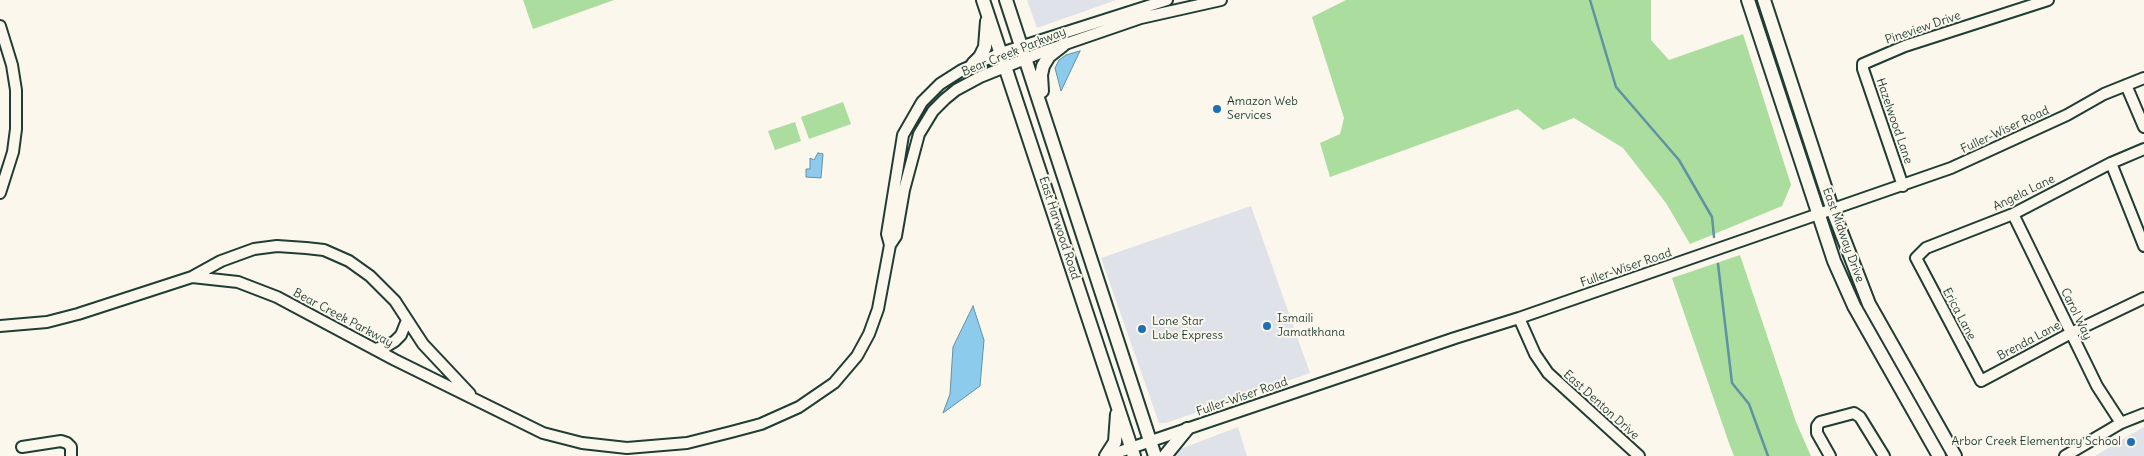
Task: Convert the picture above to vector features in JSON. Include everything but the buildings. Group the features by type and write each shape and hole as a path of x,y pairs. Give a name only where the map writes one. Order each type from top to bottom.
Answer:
{"main road":[{"name":"East Harwood Road","path":"1006,0 1155,456"},
{"name":"East Midway Drive","path":"1748,0 1834,261 1854,306 1939,456"},
{"name":"East Midway Drive","path":"1764,0 1833,211 1869,304 1955,456"},
{"name":"East Harwood Road","path":"985,5 1133,452"},
{"path":"973,64 980,57 985,47 985,5"},
{"path":"1049,128 1041,75 1049,56 1063,45"},
{"path":"1088,318 1107,313"},
{"path":"1106,456 1115,442 1117,434 1117,404"},
{"path":"1165,456 1187,429"}],"street":[{"name":"Bear Creek Parkway","path":"192,277 238,282 277,297 374,349 543,433 582,443 627,448 687,443 761,424 799,407 834,383 857,356 869,334 878,309 890,245 896,236 916,142 928,118 956,90 1003,60 1166,0"},
{"name":"Bear Creek Parkway","path":"1024,52 1063,45 1141,18 1172,5 1221,0"},
{"name":"Pineview Drive","path":"1863,64 1906,46 2048,0"},
{"path":"0,26 12,65 16,110 13,152 0,193"},
{"name":"Bear Creek Parkway","path":"890,245 887,234 903,135 912,116 930,93 950,76 973,64 1003,60"},
{"name":"Hazelwood Lane","path":"1863,64 1863,69 1903,186"},
{"name":"Fuller-Wiser Road","path":"1106,456 1133,452 1150,441 1519,318 1903,186 1951,168 2126,86 2143,82"},
{"path":"2126,86 2144,127"},
{"name":"Angela Lane","path":"1916,258 1926,248 2013,214 2111,163 2144,149"},
{"path":"2111,163 2144,246"},
{"name":"Carol Way","path":"2013,214 2097,386 2121,423"},
{"name":"Bear Creek Parkway","path":"0,326 63,319 192,277 221,261 254,249 278,246 324,250 349,261 370,276 395,301 423,344 476,400"},
{"name":"Erica Lane","path":"1916,258 1981,381"},
{"name":"Brenda Lane","path":"1981,381 2071,333 2144,298"},
{"name":"East Denton Drive","path":"1519,318 1535,354 1548,373 1639,456"},
{"path":"374,349 387,346 395,341 401,335 407,320"},
{"path":"1830,456 1817,433 1816,426 1820,422 1854,413 1860,417 1884,456"},
{"path":"2065,456 2121,423 2144,414"},
{"path":"22,447 61,441 71,447 71,456"}],"shaded area":[{"path":"1027,0 1116,0 1037,28"},
{"path":"1251,206 1310,373 1166,423 1159,423 1101,258"},
{"path":"1238,427 1247,456 1173,456 1175,451"},
{"name":"Arbor Creek Elementary School","path":"2144,427 2144,456 2095,456 2142,428"}],"green space":[{"path":"523,0 614,0 533,29"},
{"path":"1346,0 1651,0 1651,40 1669,60 1743,34 1791,185 1782,206 1690,244 1666,203 1623,148 1574,118 1543,130 1518,109 1330,177 1320,143 1340,134 1344,118 1312,17"},
{"path":"843,102 851,124 809,139 801,117"},
{"path":"795,122 801,141 775,150 768,131"},
{"path":"1740,255 1796,422 1811,456 1734,456 1730,446 1672,278"}],"water":[{"path":"1080,51 1061,91 1055,68 1059,60 1066,55"},
{"path":"818,153 823,154 821,178 806,177 806,169 810,169 810,158 814,160"},
{"path":"973,306 984,340 980,386 943,413 950,394 953,347"}],"waterway":[{"path":"1590,0 1616,87 1679,160 1712,217 1714,237"},
{"path":"1718,264 1732,383 1749,404 1768,456"}],"place":[{"name":"Amazon Web Services","path":"1217,109"},
{"name":"Ismaili Jamatkhana","path":"1267,326"},
{"name":"Lone Star Lube Express","path":"1142,329"},
{"name":"Arbor Creek Elementary School","path":"2131,442"}]}
